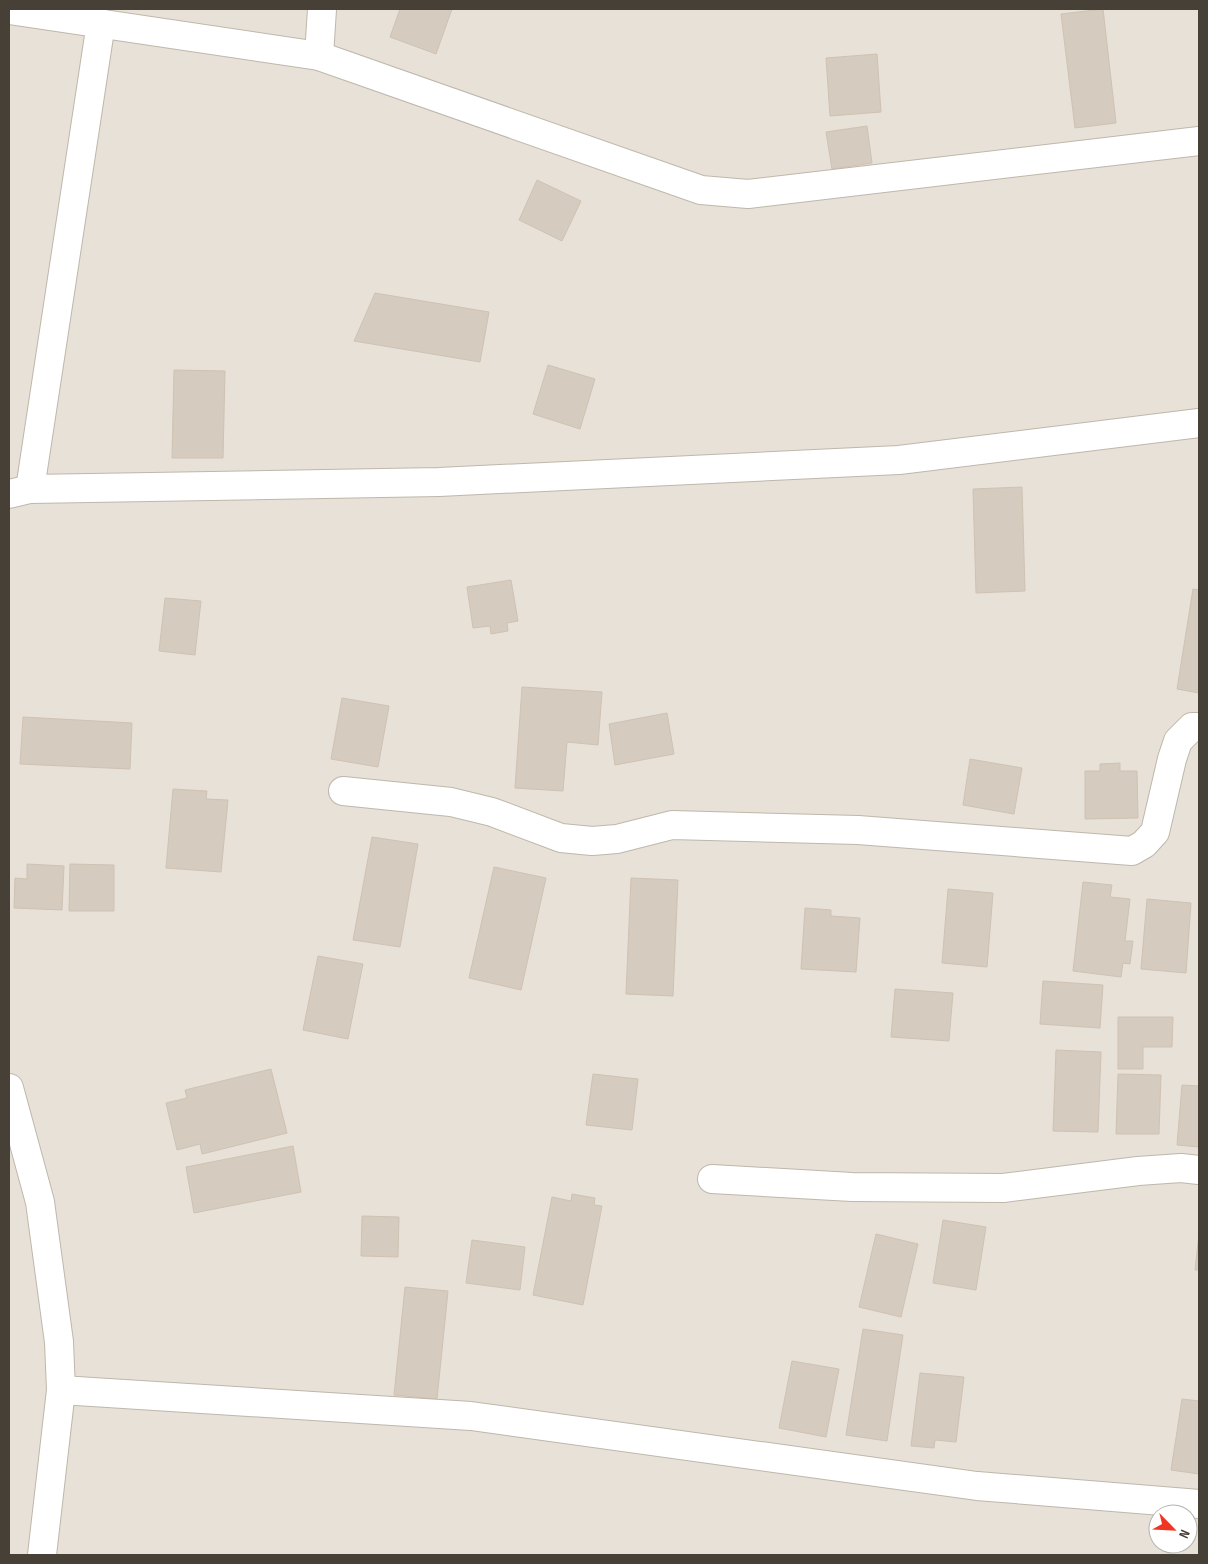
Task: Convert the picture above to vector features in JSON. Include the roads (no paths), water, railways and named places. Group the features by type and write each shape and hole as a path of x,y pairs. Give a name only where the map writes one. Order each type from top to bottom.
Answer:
{"street":[{"path":"319,56 322,9"},
{"path":"9,10 101,22 319,56 700,190 748,194 1199,141"},
{"path":"101,22 20,492 439,482 899,460 1199,423"},
{"path":"343,791 451,802 492,812 561,838 592,841 617,839 672,825 858,830 1132,851 1144,844 1155,832 1178,741 1192,727 1199,727"},
{"path":"9,1088 13,1118 40,1202 59,1342 61,1390 42,1555"},
{"path":"712,1179 852,1187 1003,1188 1138,1171 1181,1168 1199,1170"},
{"path":"61,1390 471,1416 977,1486 1199,1504"}]}
